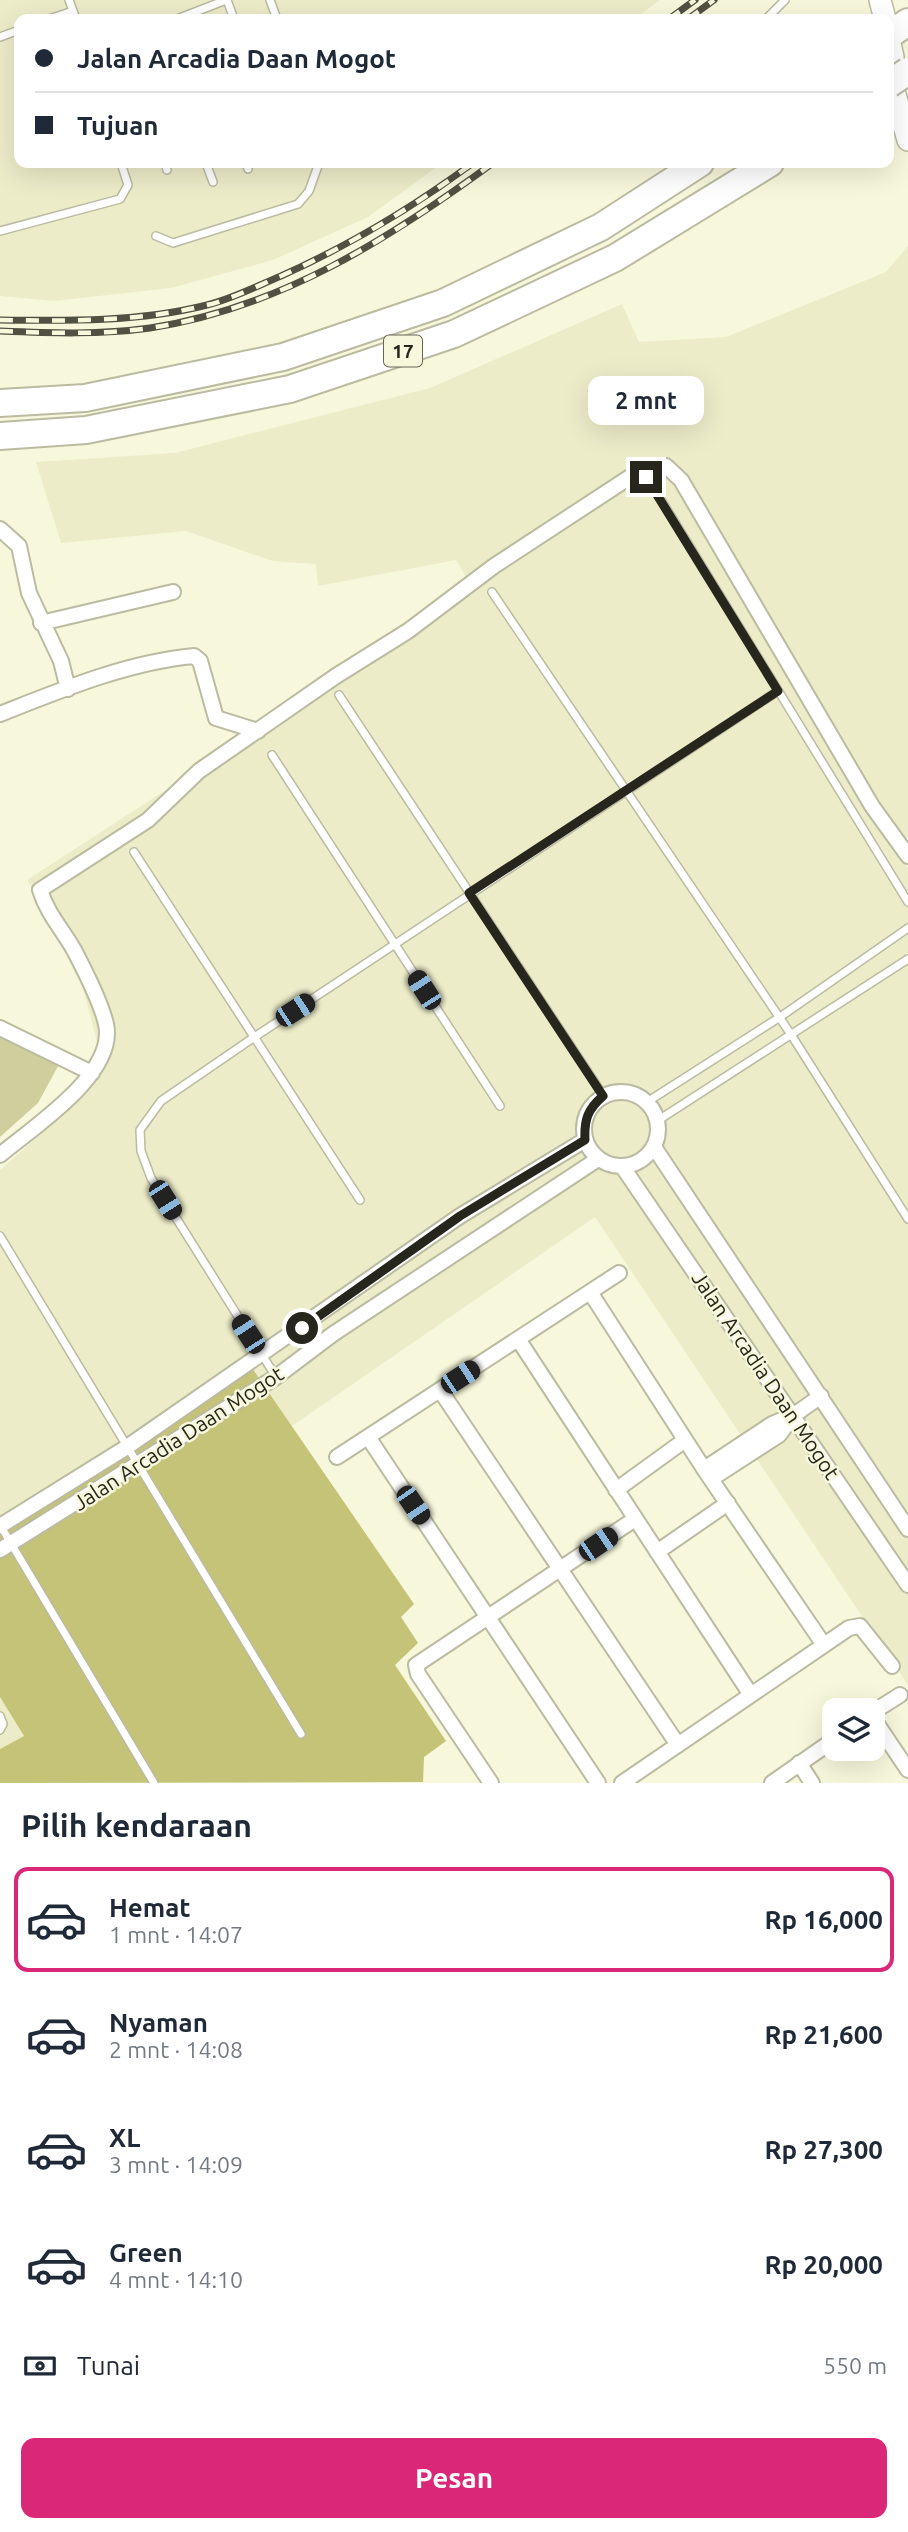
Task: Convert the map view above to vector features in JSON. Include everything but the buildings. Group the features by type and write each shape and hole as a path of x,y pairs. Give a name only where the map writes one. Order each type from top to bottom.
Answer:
{"highway":[{"path":"897,66 908,22"},
{"name":"17","path":"0,403 85,398 283,357 443,303 601,227 692,168"},
{"name":"17","path":"0,436 86,430 290,389 454,334 615,258 762,168"}],"main road":[{"path":"897,66 908,140"}],"street":[{"path":"0,1155 75,1092 92,1073 103,1054 106,1025 74,951 45,907 40,890 148,820 199,771 639,471 666,466 681,480 872,807 908,856"},
{"path":"0,529 19,546 29,593 61,661 68,689"},
{"path":"41,623 173,592"},
{"path":"0,715 68,689 171,658 194,656 200,661 216,718 258,731"},
{"path":"0,1028 92,1073"},
{"path":"618,1091 634,1094 647,1102 657,1121 658,1135 654,1147 645,1157 622,1166 598,1158 585,1140 584,1122 590,1107 603,1096 618,1091"},
{"name":"Jalan Arcadia Daan Mogot","path":"0,1526 127,1447 262,1356 460,1216 585,1140"},
{"name":"Jalan Arcadia Daan Mogot","path":"654,1147 908,1530"},
{"name":"Jalan Arcadia Daan Mogot","path":"5,1547 275,1377 333,1334 598,1158"},
{"name":"Jalan Arcadia Daan Mogot","path":"622,1166 908,1585"},
{"path":"337,1457 619,1273"},
{"path":"590,1292 685,1440 824,1645"},
{"path":"518,1339 751,1695"},
{"path":"440,1390 678,1745"},
{"path":"708,1474 821,1396"},
{"path":"368,1437 598,1783"},
{"path":"616,1490 685,1440"},
{"path":"657,1552 728,1503"},
{"path":"491,1783 418,1674 416,1665 419,1660 635,1519"},
{"path":"622,1783 849,1628 860,1626 892,1666"},
{"path":"885,1704 900,1695"},
{"path":"885,1736 908,1770"},
{"path":"772,1783 822,1748"},
{"path":"799,1763 812,1783"}],"lane":[{"path":"69,0 74,14"},
{"path":"198,14 226,0"},
{"path":"771,14 785,0"},
{"path":"64,14 73,11"},
{"path":"0,231 120,199 128,185 123,168"},
{"path":"208,168 213,182"},
{"path":"156,236 173,243 298,204 309,191 317,168"},
{"path":"646,477 908,902"},
{"path":"492,593 542,662 625,790 780,1017 908,1219"},
{"path":"275,1377 151,1178 141,1151 140,1130 162,1101 256,1036 778,691"},
{"path":"340,695 603,1096"},
{"path":"272,755 500,1107"},
{"path":"134,852 256,1036 360,1200"},
{"path":"647,1102 780,1017 908,928"},
{"path":"657,1121 908,959"},
{"path":"0,1236 301,1734"},
{"path":"0,1526 5,1547 154,1783"},
{"path":"0,1716 3,1724 0,1730"}],"shaded area":[{"path":"0,0 660,0 641,14 14,14 14,168 435,168 368,217 273,260 171,288 54,301 0,296"},
{"path":"908,246 908,838 890,844 908,868 908,1685 595,1217 292,1426 245,1359 134,1435 0,1518 0,1170 69,1109 100,1053 75,958 27,880 300,703 470,584 456,560 318,586 316,564 273,561 186,531 61,543 36,462 175,453 430,388 622,304 639,342 726,337 886,272"},
{"path":"0,1023 63,1057 38,1103 0,1137"},
{"path":"245,1358 414,1604 401,1617 418,1643 395,1665 446,1741 424,1757 423,1782 0,1783 0,1749 24,1736 0,1697 0,1518 134,1435"},
{"path":"0,1697 24,1736 0,1749"}],"railway":[{"path":"676,14 695,0"},
{"path":"695,14 714,0"},
{"path":"0,320 78,320 156,315 226,299 307,264 356,238 404,210 466,168"},
{"path":"0,331 75,333 150,328 198,318 244,304 331,267 414,218 486,168"}],"route":[{"path":"302,1328 460,1216 585,1140 584,1122 590,1107 603,1096 469,893 778,691 646,477"}]}
